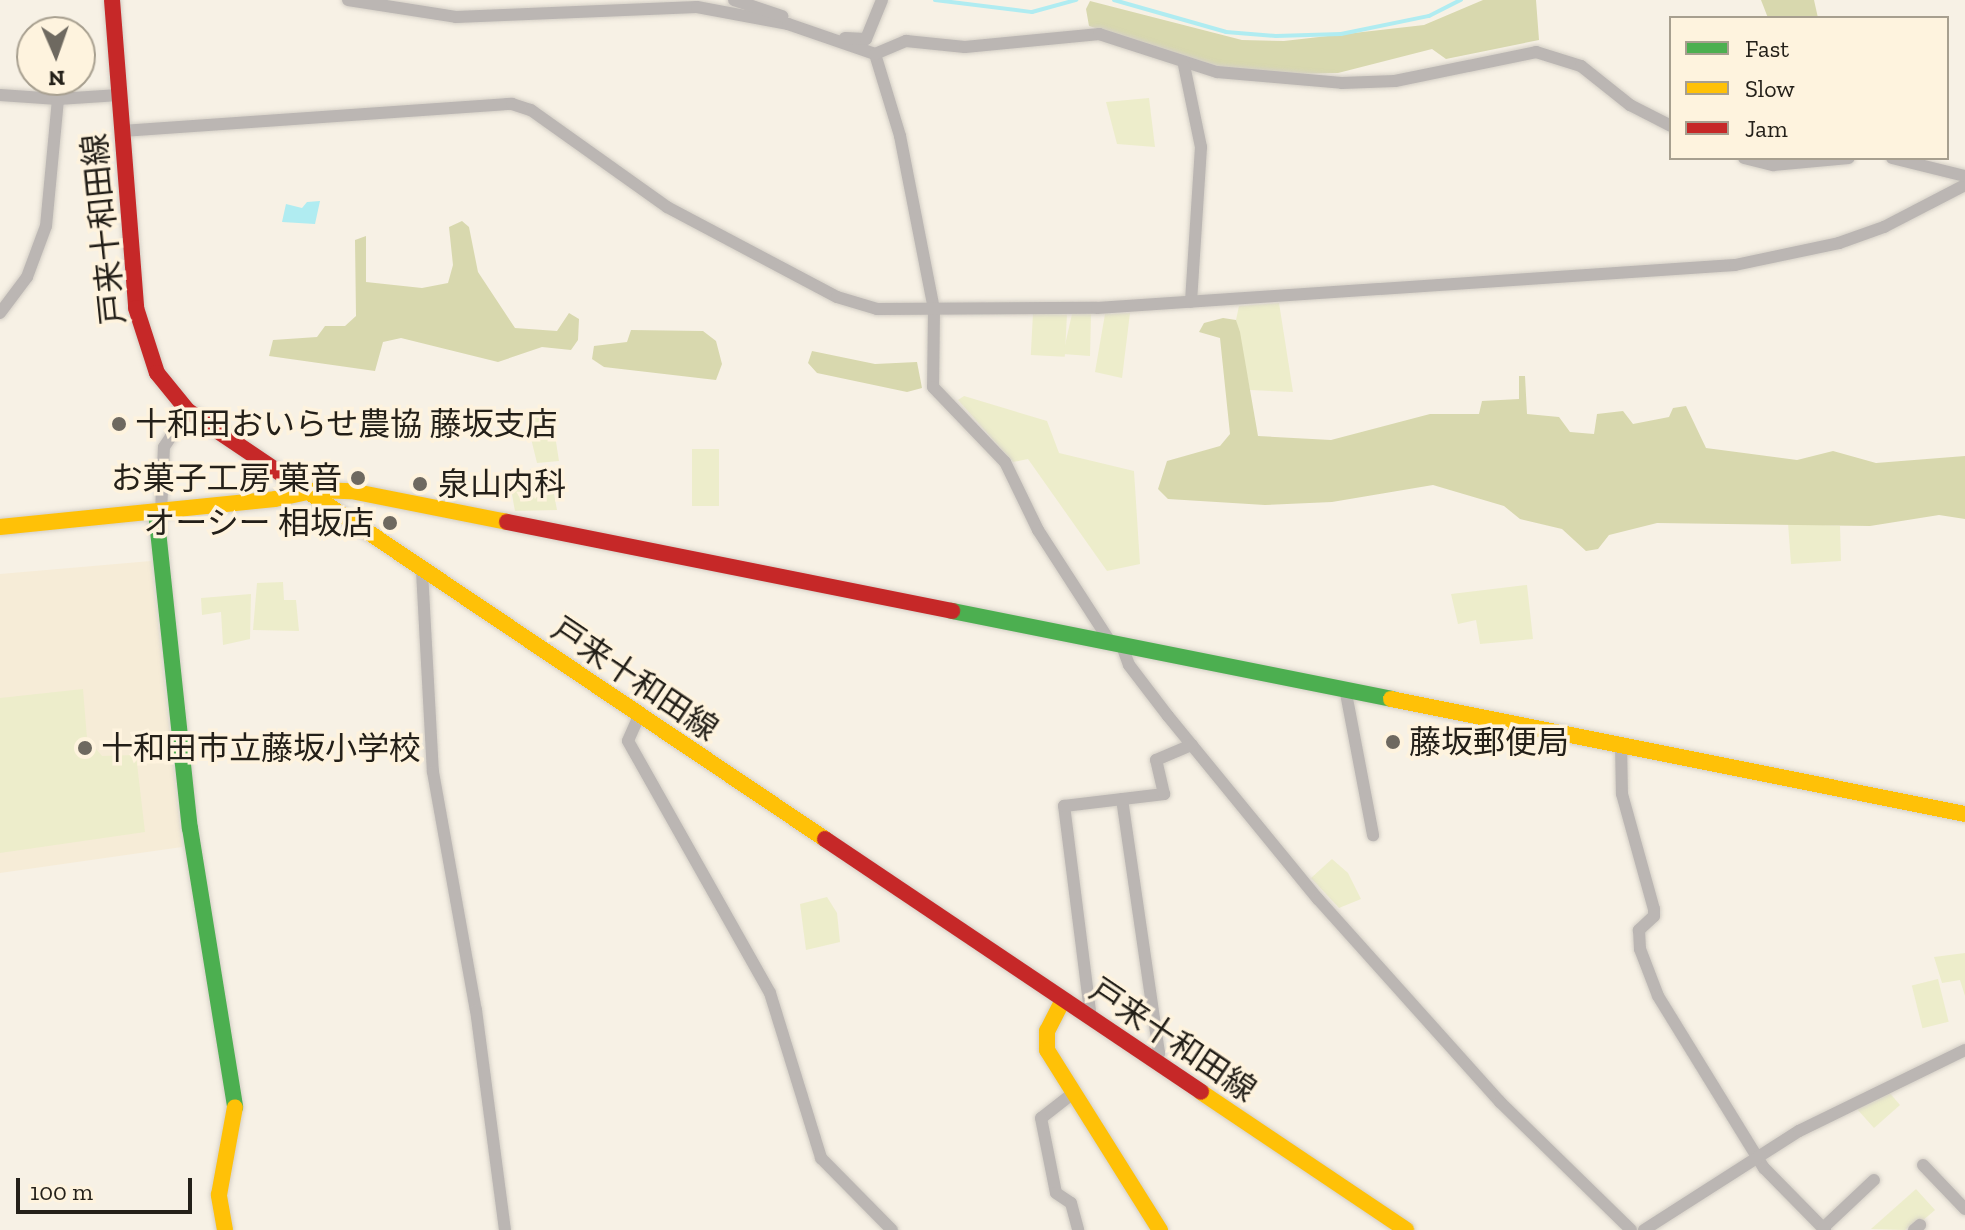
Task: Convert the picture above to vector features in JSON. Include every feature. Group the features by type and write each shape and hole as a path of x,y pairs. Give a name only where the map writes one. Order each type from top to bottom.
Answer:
{"street":[{"name":"戸来十和田線","path":"112,0 142,333 157,373 188,411 1406,1230"},
{"path":"348,0 456,17 697,7 794,26 875,54 906,41 965,47 1099,34 1184,65 1255,79 1375,83 1536,52 1581,66 1630,105 1669,125"},
{"path":"734,0 778,15 794,26"},
{"path":"830,38 866,39 882,0"},
{"path":"875,54 900,136 934,310 933,387 1005,462 1038,530 1129,665 1300,878 1500,1102 1631,1230"},
{"path":"1184,65 1201,147 1191,302"},
{"path":"0,95 58,99 119,95"},
{"path":"0,313 27,277 46,226 58,99"},
{"path":"122,131 512,104 531,110 667,207 837,297 877,309 1191,302 1770,260 1884,227 1965,185"},
{"path":"1752,160 1773,165 1827,160"},
{"path":"1900,160 1965,176"},
{"path":"188,411 164,447 159,512 190,828 236,1090 234,1128 219,1195 225,1230"},
{"path":"0,527 159,512 303,491 351,491 1965,814"},
{"path":"422,571 433,772 476,1010 505,1230"},
{"path":"1345,688 1373,835"},
{"path":"639,716 628,741 770,993 821,1158 892,1230"},
{"path":"1621,744 1622,794 1654,909 1654,916 1639,930 1640,949 1658,996 1757,1157 1824,1229 1874,1180"},
{"path":"1091,1019 1064,806 1164,794 1156,760 1192,745"},
{"path":"1122,799 1159,1053 1153,1060"},
{"path":"1063,1000 1045,1041 1072,1094 1160,1230"},
{"path":"1644,1230 1757,1157 1965,1050"},
{"path":"1072,1094 1041,1118 1056,1193 1071,1203 1078,1230"},
{"path":"1923,1165 1965,1209"}],"shaded area":[{"name":"十和田市立藤坂小学校","path":"151,561 182,847 0,873 0,574"}],"green space":[{"path":"1483,0 1536,0 1539,40 1446,59 1432,49 1338,73 1246,75 1089,26 1086,9 1090,1 1242,40 1284,41 1424,25"},
{"path":"1761,0 1814,0 1818,16 1767,16"},
{"path":"1149,98 1155,147 1117,144 1106,102"},
{"path":"462,221 469,227 478,272 515,328 557,331 569,313 579,319 578,340 571,350 542,347 498,362 401,338 383,342 375,371 269,356 273,340 317,337 325,326 345,326 356,316 355,240 366,236 366,282 422,288 448,283 453,265 449,227"},
{"path":"1279,303 1293,392 1250,390 1236,320 1239,306"},
{"path":"1033,313 1067,315 1065,357 1031,355"},
{"path":"1130,313 1122,378 1095,372 1105,314"},
{"path":"1072,314 1091,314 1090,356 1063,354"},
{"path":"1223,318 1236,320 1240,332 1258,436 1331,440 1430,414 1479,414 1482,401 1519,399 1519,376 1525,376 1527,414 1559,417 1570,432 1594,434 1597,414 1623,411 1633,424 1669,417 1673,408 1686,406 1706,448 1797,460 1833,451 1876,463 1965,456 1965,519 1939,515 1870,526 1657,523 1609,535 1598,549 1586,551 1562,529 1520,519 1504,506 1433,485 1332,502 1265,505 1168,499 1158,489 1167,461 1220,446 1230,434 1220,338 1199,332 1204,323"},
{"path":"631,330 703,331 716,341 722,364 716,380 604,367 592,359 594,346 627,342"},
{"path":"812,351 875,364 917,362 922,388 907,392 817,373 808,363"},
{"path":"964,396 1047,421 1059,453 1134,471 1140,564 1107,571 1028,459 1013,462 958,400"},
{"path":"534,415 552,416 559,461 537,463 527,422 533,422"},
{"path":"692,449 719,449 719,506 692,506"},
{"path":"549,467 557,510 515,511 508,473"},
{"path":"1788,523 1840,526 1841,561 1791,564"},
{"path":"283,582 284,600 296,600 299,631 253,630 257,583"},
{"path":"1527,585 1533,639 1480,644 1476,620 1458,624 1451,594"},
{"path":"251,594 250,639 223,645 221,612 202,615 201,598"},
{"path":"83,689 87,738 102,756 136,755 145,832 0,853 0,698"},
{"path":"1332,859 1348,873 1361,899 1339,908 1311,878"},
{"path":"827,897 837,913 840,942 806,950 800,904"},
{"path":"1965,953 1965,996 1960,980 1942,983 1934,957"},
{"path":"1938,979 1949,1022 1922,1028 1912,986"},
{"path":"1888,1091 1900,1105 1874,1128 1857,1109"},
{"path":"1916,1189 1935,1210 1905,1230 1871,1229"}],"water":[{"path":"320,201 315,224 282,222 286,204 302,208 307,202"}],"waterway":[{"path":"935,0 1032,12 1076,0"},
{"path":"1114,0 1226,32 1276,36 1341,34 1429,16 1461,0"}],"traffic: fast":[{"path":"156,512 190,828 235,1107"},
{"path":"952,611 1391,699"}],"traffic: slow":[{"path":"289,479 825,839"},
{"path":"0,527 275,499 317,490 351,491 507,522"},
{"path":"1391,699 1965,814"},
{"path":"1063,1000 1047,1031 1047,1050 1160,1230"},
{"path":"1201,1092 1406,1230"},
{"path":"225,1230 219,1195 235,1107"}],"traffic: jam":[{"path":"112,0 136,308 157,373 188,411 289,479"},
{"path":"507,522 952,611"},
{"path":"825,839 1201,1092"}],"place":[{"name":"十和田おいらせ農協 藤坂支店","path":"119,424"},
{"name":"お菓子工房 菓音","path":"358,478"},
{"name":"泉山内科","path":"420,484"},
{"name":"オーシー 相坂店","path":"390,523"},
{"name":"藤坂郵便局","path":"1393,742"},
{"name":"十和田市立藤坂小学校","path":"85,748"}]}
